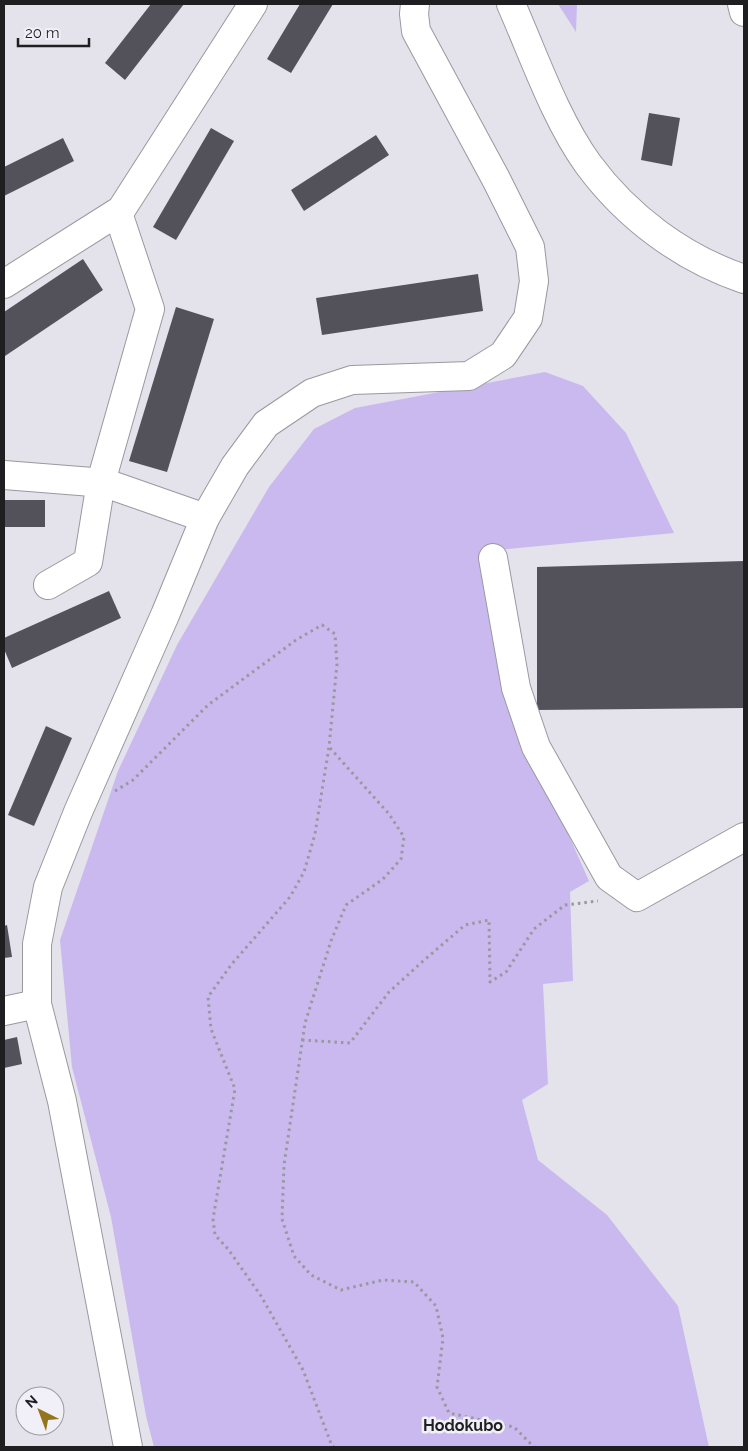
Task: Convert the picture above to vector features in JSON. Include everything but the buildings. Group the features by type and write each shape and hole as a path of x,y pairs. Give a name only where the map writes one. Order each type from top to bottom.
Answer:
{"street":[{"path":"4,284 118,213 253,4"},
{"path":"128,1447 62,1101 37,1004 37,944 48,887 78,812 165,615 205,518 236,466 266,424 312,393 352,380 469,376 503,355 528,318 534,281 530,247 416,30 415,4"},
{"path":"511,4 558,112 588,164 640,220 675,246 718,270 744,279"},
{"path":"742,4 744,12"},
{"path":"48,585 88,562 101,482 150,309 118,213"},
{"path":"4,475 101,482 205,518"},
{"path":"493,558 516,688 536,748 609,877 636,897 744,837"},
{"path":"4,1011 37,1004"}],"path":[{"path":"78,812 133,780 208,705 296,640 322,626 335,634 337,664 329,747 315,834 304,872 290,897 232,965 208,997 211,1029 236,1089 214,1210 215,1235 228,1249 261,1296 298,1362 334,1447"},
{"path":"329,747 389,814 404,838 401,859 384,879 346,905 331,941 304,1022 284,1165 282,1220 294,1256 311,1275 341,1290 383,1280 414,1282 436,1306 443,1338 437,1387 449,1413 514,1427 534,1447"},
{"path":"302,1040 350,1043 389,992 465,925 489,920 490,982 506,972 534,929 565,905 636,897"}],"shaded area":[{"path":"558,4 577,4 576,32"},
{"path":"545,372 583,386 626,433 674,533 498,550 523,732 589,881 570,892 573,981 543,984 548,1084 522,1100 538,1160 607,1215 678,1306 709,1447 154,1447 146,1416 111,1217 72,1067 60,940 118,771 177,645 269,487 314,429 355,408"}],"district":[{"name":"Hodokubo","path":"463,1425"}]}
